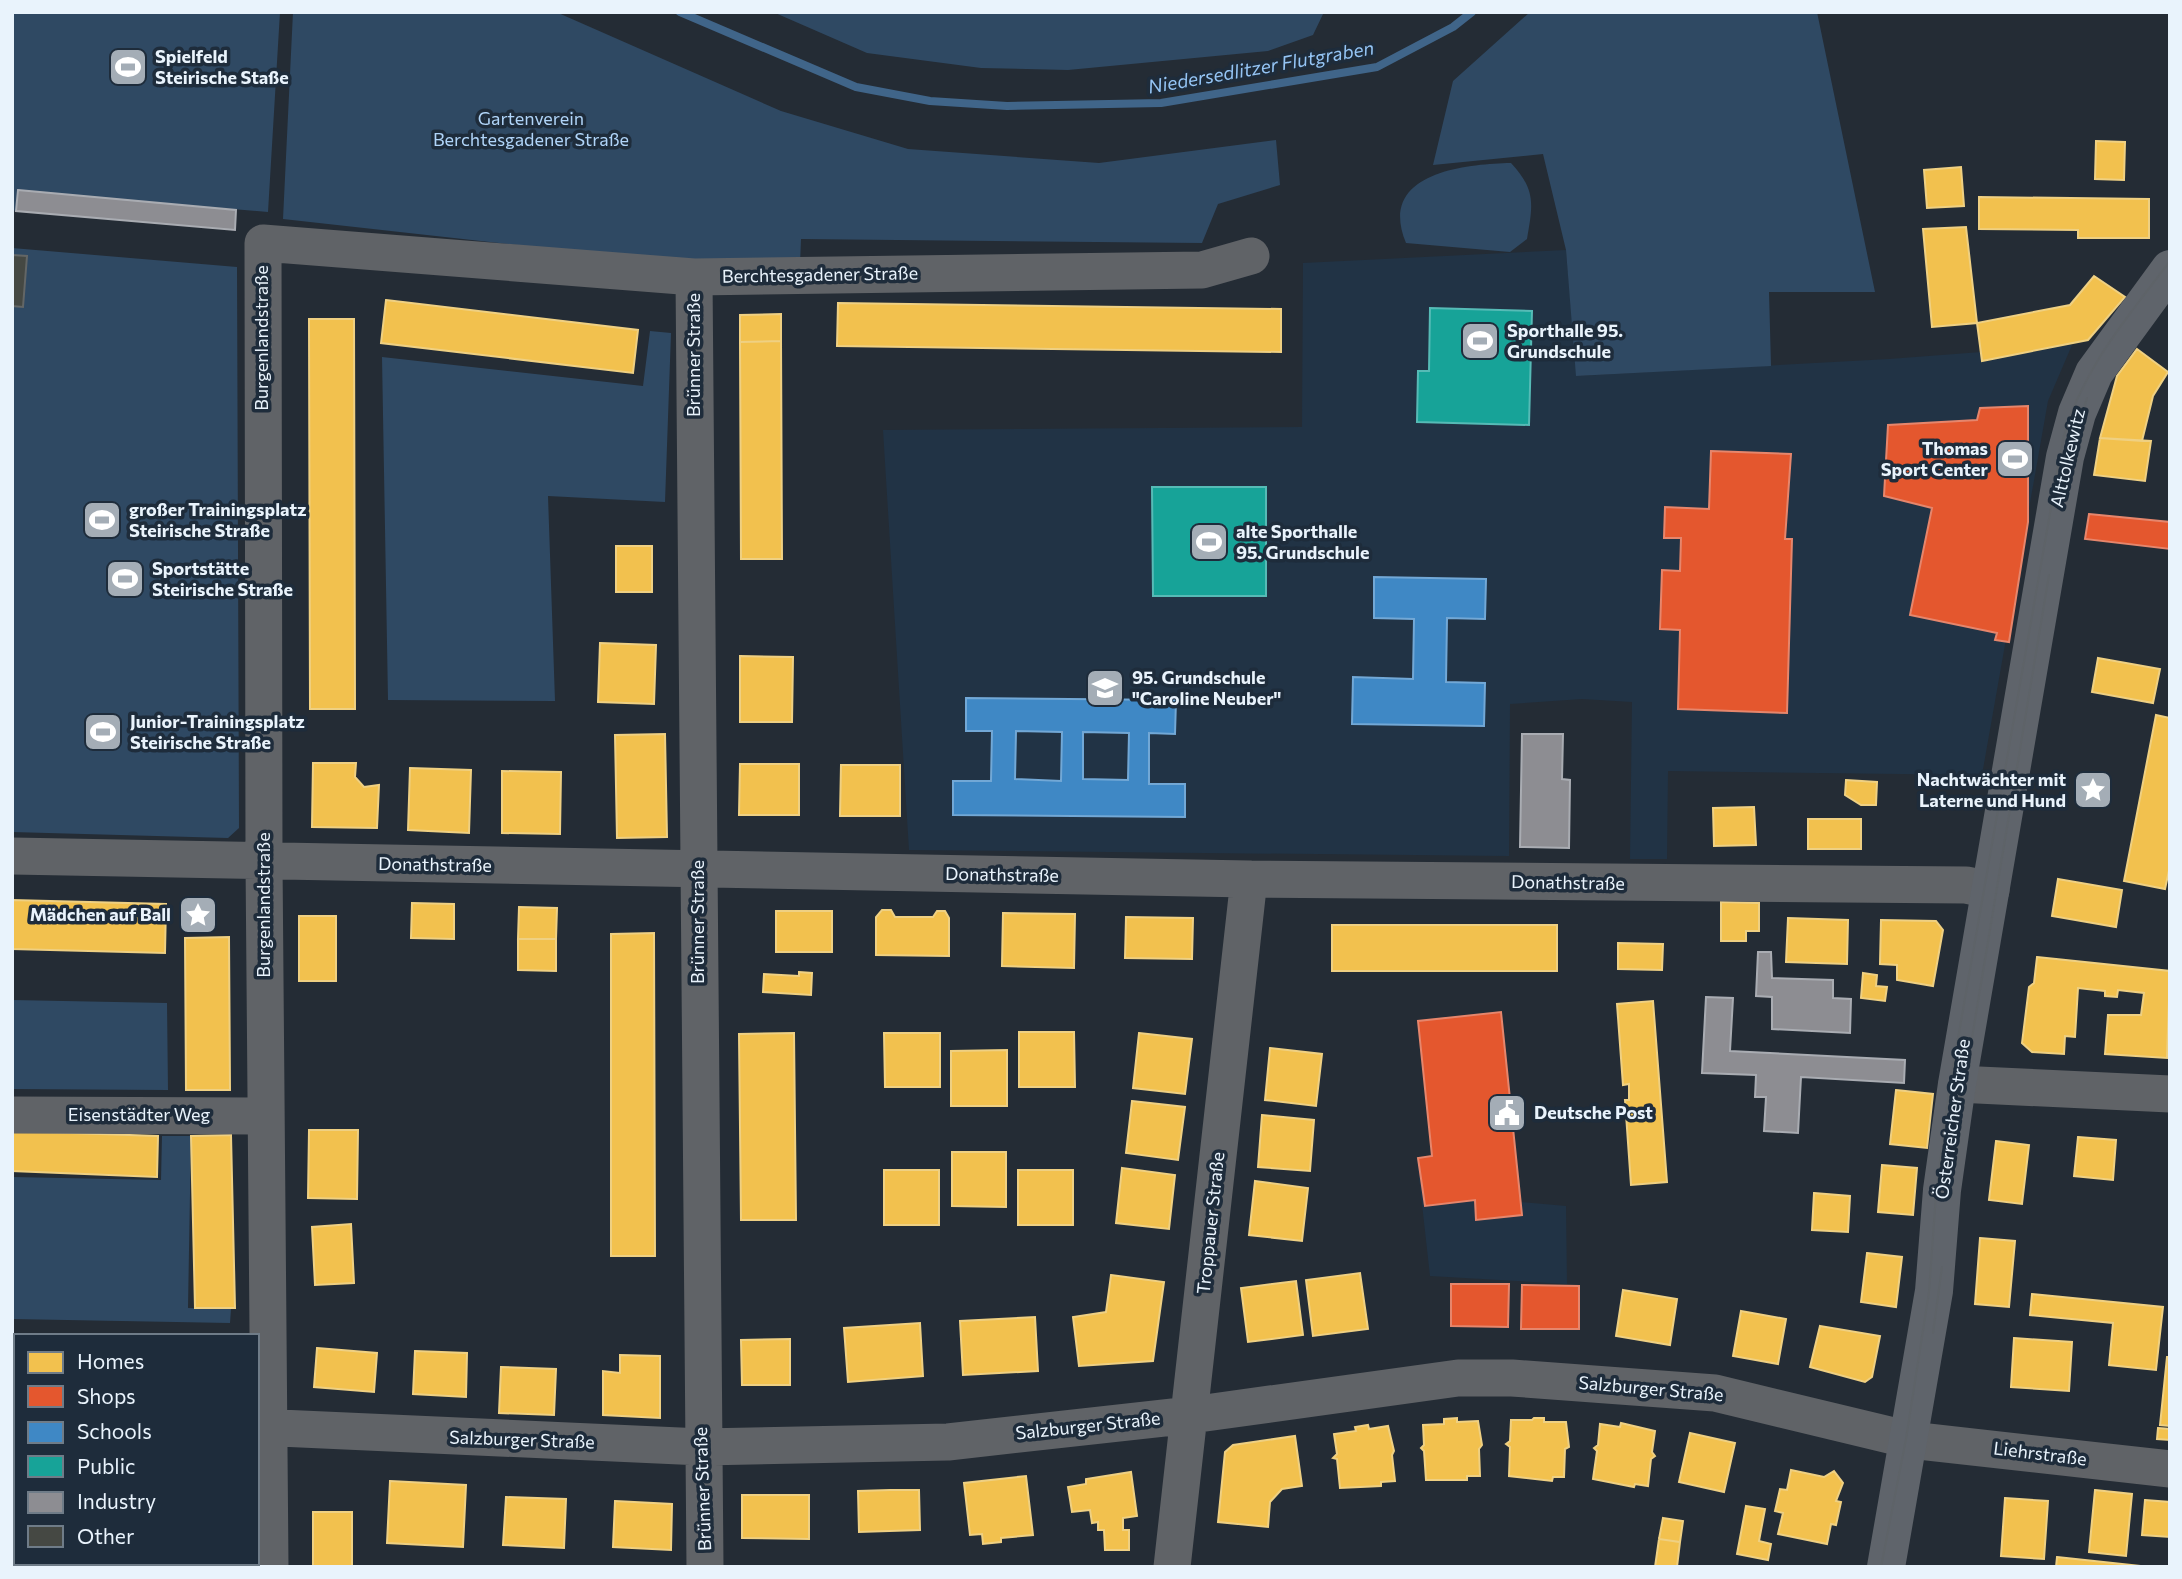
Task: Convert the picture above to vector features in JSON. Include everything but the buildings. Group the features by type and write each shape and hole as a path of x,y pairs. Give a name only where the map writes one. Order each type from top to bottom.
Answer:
{"main road":[{"name":"Alttolkewitz","path":"2028,673 2065,457 2077,413 2094,373 2170,269"},
{"name":"Österreicher Straße","path":"1886,1567 1934,1291 1942,1190 1957,1084 2028,673"}],"street":[{"name":"Berchtesgadener Straße","path":"263,243 694,277 1202,270 1251,256"},
{"name":"Burgenlandstraße","path":"263,243 263,1428 270,1567"},
{"name":"Brünner Straße","path":"694,277 705,1567"},
{"name":"Donathstraße","path":"12,856 1249,879 1966,885 1990,890"},
{"name":"Troppauer Straße","path":"1172,1567 1249,879"},
{"path":"1957,1084 2170,1094"},
{"name":"Eisenstädter Weg","path":"12,1115 265,1116"},
{"name":"Salzburger Straße","path":"263,1428 702,1447 948,1442 1191,1415 1458,1378 1512,1378 1715,1392 1910,1440"},
{"name":"Liehrstraße","path":"1910,1440 2170,1469"}],"shaded area":[{"path":"1566,250 1577,376 1889,359 2072,345 2048,401 1982,775 1668,771 1667,859 1630,859 1632,702 1582,699 1510,704 1509,856 909,850 883,430 1302,427 1303,263"},
{"path":"1501,1012 1520,1202 1566,1206 1567,1284 1430,1276 1417,1159 1432,1156 1418,1021"}],"green space":[{"path":"12,12 280,12 268,212 18,191 16,211 12,210"},
{"name":"Gartenverein Berchtesgadener Straße","path":"293,12 556,12 781,111 908,149 1099,163 1276,140 1280,185 1218,204 1202,243 801,239 800,265 706,266 283,219"},
{"path":"773,12 1324,12 1313,35 1268,51 1068,70 981,68 867,53"},
{"path":"1530,12 1817,12 1875,292 1769,292 1771,366 1576,376 1566,250 1543,154 1433,165 1453,81"},
{"path":"1511,163 1529,190 1531,216 1527,239 1510,252 1406,243 1400,220 1403,202 1414,188 1429,177 1449,171 1470,166"},
{"name":"Sportstätte Steirische Straße","path":"12,248 237,267 239,828 228,838 12,832"},
{"path":"650,331 671,333 665,502 548,496 555,701 388,700 382,357 643,386"},
{"path":"12,1000 167,1003 168,1090 12,1089"},
{"path":"162,1136 191,1136 188,1308 231,1309 230,1323 12,1319 12,1177 161,1180"},
{"path":"12,1540 14,1565 179,1565 179,1567 12,1567"}],"waterway":[{"name":"Niedersedlitzer Flutgraben","path":"680,12 856,87 930,101 1007,106 1161,103 1377,67 1453,27 1472,12"}],"tram line":[{"path":"1881,1567 1906,1439 1929,1292 1936,1194 1950,1084 2063,439 2071,414 2094,367 2122,324 2170,261"},
{"path":"2069,462 2087,398"},
{"path":"1949,1176 2049,575"},
{"path":"1933,1333 1942,1267"}],"place":[{"name":"Spielfeld Steirische Staße","path":"128,67"},
{"name":"Sporthalle 95. Grundschule","path":"1480,341"},
{"name":"Thomas Sport Center","path":"2015,459"},
{"name":"großer Trainingsplatz Steirische Straße","path":"102,520"},
{"name":"alte Sporthalle 95. Grundschule","path":"1209,542"},
{"name":"Sportstätte Steirische Straße","path":"125,579"},
{"name":"95. Grundschule \"Caroline Neuber\"","path":"1105,688"},
{"name":"Junior-Trainingsplatz Steirische Straße","path":"103,732"},
{"name":"Nachtwächter mit Laterne und Hund","path":"2093,790"},
{"name":"Mädchen auf Ball","path":"198,915"},
{"name":"Deutsche Post","path":"1507,1113"}]}
